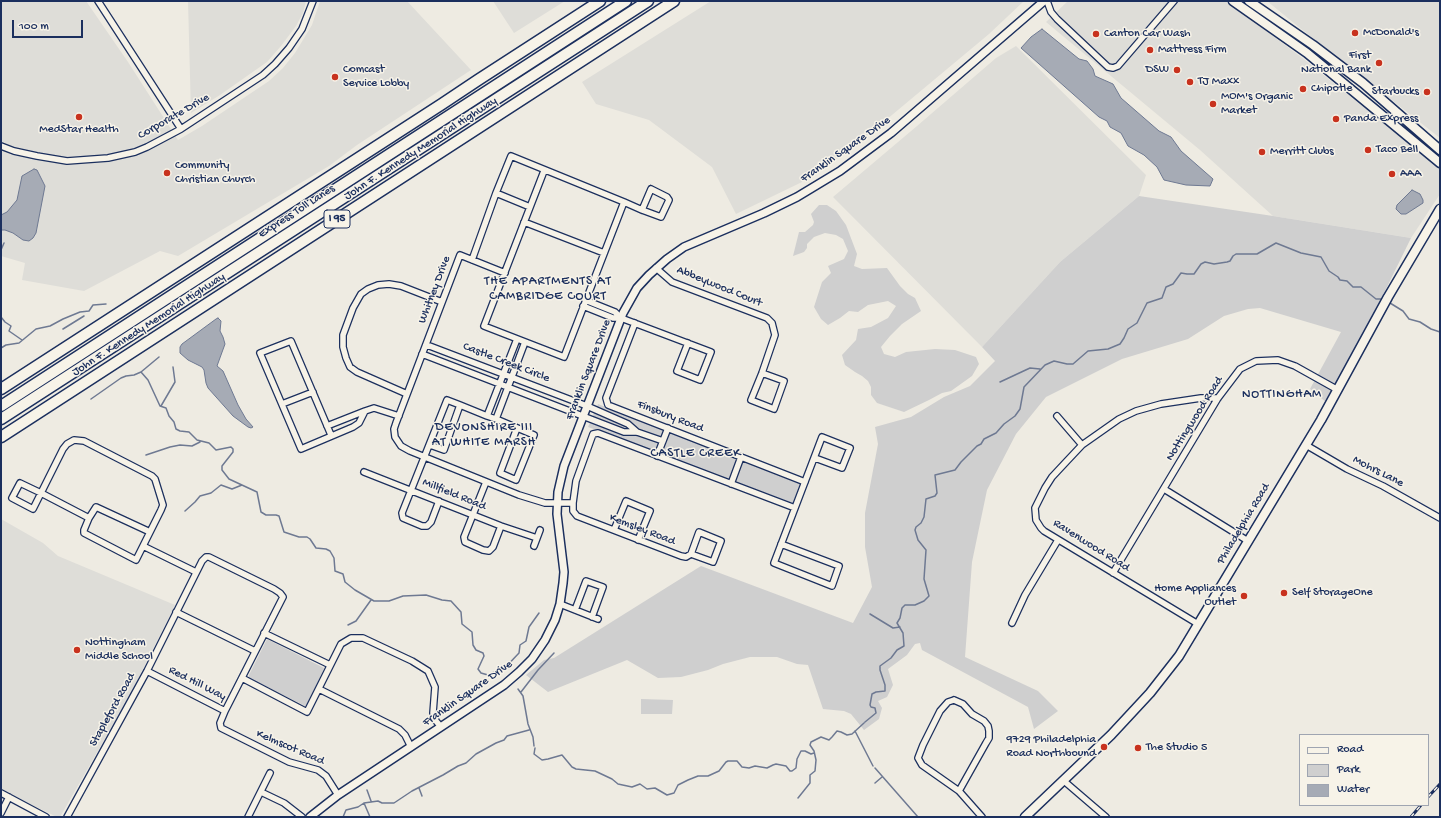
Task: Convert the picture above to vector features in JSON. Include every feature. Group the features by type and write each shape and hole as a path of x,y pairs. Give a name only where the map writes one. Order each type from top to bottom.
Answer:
{"highway":[{"path":"1,389 600,1"},
{"name":"Express Toll Lanes","path":"1,406 626,1"},
{"name":"Express Toll Lanes","path":"1,419 648,1"},
{"name":"John F. Kennedy Memorial Highway","path":"1,438 674,1"}],"main road":[{"path":"1232,1 1307,53 1440,163"},
{"path":"1249,1 1313,45 1363,83 1432,143 1440,148"},
{"name":"Philadelphia Road","path":"1025,817 1093,753 1152,691 1179,656 1306,445 1388,298 1440,209"}],"street":[{"path":"98,1 181,129"},
{"name":"Corporate Drive","path":"1,146 14,151 48,159 67,161 108,158 135,152 181,129 263,74 275,64 289,48 302,29 313,1"},
{"path":"1045,1 1057,19 1108,67 1113,68 1118,66 1174,1"},
{"name":"Franklin Square Drive","path":"310,817 338,795 504,685 525,666 545,640 555,620 562,594 564,572 558,504 562,474 621,318 637,288 656,268 684,247 764,214 797,198 840,171 891,133 1045,1"},
{"name":"Whitney Drive","path":"472,260 511,156 544,171"},
{"path":"624,202 564,357 484,326 544,171 624,202 642,210 661,218 668,200 667,197 651,189 642,210"},
{"path":"496,193 530,207"},
{"path":"524,222 604,254"},
{"name":"Whitney Drive","path":"427,345 460,255 505,273"},
{"name":"Abbeywood Court","path":"656,268 672,282 767,318 772,323 775,334 751,400 774,409 784,381 762,373"},
{"path":"407,394 357,372 350,367 343,347 343,335 352,308 361,294 368,289 378,285 389,284 401,286 442,302"},
{"path":"584,303 613,318 621,318 688,343 710,352 700,380 677,371 688,343"},
{"name":"Finsbury Road","path":"635,323 606,398 608,405 805,482"},
{"path":"488,416 517,338"},
{"path":"331,435 290,341 260,353 301,448 359,423 365,411"},
{"path":"496,419 525,342"},
{"path":"427,345 422,354 394,429 397,440 401,446 410,451 532,500 558,504 573,503 576,481 593,434 598,433 795,508"},
{"name":"Castle Creek Circle","path":"427,345 587,406 628,424 637,432"},
{"name":"Castle Creek Circle","path":"422,354 624,432 637,432"},
{"name":"Nottingwood Road","path":"1113,573 1218,398 1240,369 1250,363 1262,360 1278,360 1304,370 1338,390"},
{"path":"282,404 312,392"},
{"name":"Ravenwood Road","path":"1198,624 1058,540 1041,528 1036,520 1035,508 1052,477 1082,445 1110,424 1136,411 1161,404 1201,398 1218,398"},
{"path":"439,501 428,526 422,526 404,520 402,514 447,400 534,434 516,480 500,473 518,428"},
{"path":"430,445 444,450 460,405"},
{"path":"327,426 374,408 399,416"},
{"path":"1057,416 1082,445"},
{"path":"657,456 668,428"},
{"path":"637,432 663,441"},
{"path":"781,544 839,566 832,586 774,563 781,544 805,482 815,458 822,437 850,448 842,468 815,458"},
{"path":"89,518 41,493 20,483 12,498 33,509 41,493 66,444 74,440 84,441 152,476 155,480 163,505 150,532 136,560 84,533 89,518 96,507 99,507 150,532"},
{"name":"Mohrs Lane","path":"1306,445 1347,469 1383,486 1440,518"},
{"path":"731,484 742,457"},
{"name":"Millfield Road","path":"364,472 501,526 537,538"},
{"path":"486,482 464,539 465,542 486,551 491,551 501,526"},
{"path":"1164,489 1248,541"},
{"path":"614,530 626,502 644,508 650,511 638,540"},
{"name":"Kemsley Road","path":"573,503 573,511 577,516 681,556 686,557 690,554 699,532 721,541 712,562 690,554"},
{"path":"534,546 540,530"},
{"path":"1012,623 1031,584 1058,540"},
{"path":"143,546 196,572"},
{"name":"Stapleford Road","path":"67,817 147,671 196,572 204,559 209,557 280,593 283,597 264,633"},
{"path":"575,610 586,581 603,588 592,617"},
{"path":"560,604 598,619"},
{"path":"176,612 255,651"},
{"path":"264,633 330,665"},
{"name":"Red Hill Way","path":"147,671 225,711 264,633"},
{"path":"242,678 307,712 341,644 351,638 359,638 375,643 424,668 430,673 435,687 433,714 441,727"},
{"path":"319,689 399,729 405,735 411,747"},
{"path":"959,792 986,743 989,731 987,724 984,721 972,714 963,704 954,700 948,702 940,711 922,745 918,758 922,765 959,792 982,817"},
{"name":"Kelmscot Road","path":"225,711 220,723 222,730 289,762 318,770 326,776 338,795"},
{"path":"248,817 270,773"},
{"path":"1064,781 1106,817"},
{"path":"261,792 284,803 302,817"},
{"path":"1,793 46,817"},
{"path":"1,813 9,797"}],"shaded area":[{"path":"1,1 86,1 128,62 178,140 202,126 269,81 283,68 295,53 312,25 320,1 407,1 471,70 357,145 329,166 178,256 160,251 84,291 22,280 25,263 1,256"},
{"path":"188,1 306,1 303,13 296,26 267,62 220,95 191,113"},
{"path":"493,1 565,1 514,33"},
{"path":"711,1 1024,1 989,34 850,150 802,182 736,214 712,167 649,120 596,104 582,82"},
{"path":"1068,1 1226,1 1301,57 1440,168 1440,194 1411,238 1273,216 1200,150 1046,22"},
{"path":"1267,1 1440,1 1440,138 1300,28"},
{"path":"1016,46 1146,175 1139,196 1060,262 982,347 833,197 996,58"},
{"name":"Nottingham Middle School","path":"1,519 43,543 58,556 175,605 130,695 60,817 57,817 1,790"}],"green space":[{"path":"1139,196 1411,238 1385,291 1326,402 1310,389 1341,332 1260,308 1248,309 1224,316 1188,339 1122,359 1046,397 1016,434 987,490 972,562 965,657 1038,691 1058,711 1034,729 1028,707 922,650 920,643 915,644 907,655 888,669 893,685 887,697 878,701 882,708 879,719 864,730 851,714 844,711 823,709 808,665 797,664 777,657 750,657 681,677 658,678 627,660 548,692 526,675 544,660 554,658 701,566 853,623 872,587 865,547 865,513 878,444 875,427 911,417 944,397 970,386 995,361 982,347 1060,262"},
{"path":"819,205 827,205 836,211 846,225 857,254 854,266 862,269 887,268 900,286 908,294 915,298 921,311 902,324 890,336 881,347 884,354 895,357 906,352 935,349 955,350 976,357 979,364 972,376 951,391 942,393 904,412 877,403 871,395 871,387 868,381 845,365 842,355 856,340 858,329 871,327 888,318 896,306 888,301 868,305 858,312 849,311 828,325 821,319 814,307 822,282 831,273 828,266 844,259 848,251 843,239 836,235 825,233 814,237 807,244 807,248 804,252 793,256 799,232 805,232 813,225 814,222 811,214"},
{"path":"598,404 800,484 793,503 588,427"},
{"path":"267,639 324,668 308,704 305,706 249,678 249,675"},
{"path":"641,699 673,700 672,714 641,714"}],"water":[{"path":"1042,29 1079,59 1087,61 1093,69 1095,76 1113,84 1121,98 1159,131 1171,137 1181,151 1213,179 1210,186 1186,185 1164,180 1157,167 1144,155 1128,146 1121,133 1110,127 1107,121 1099,117 1021,48 1031,37"},
{"path":"34,169 37,170 45,186 36,233 29,241 23,240 13,233 1,230 1,215 7,212 17,200 22,176"},
{"path":"1412,190 1420,194 1423,203 1406,214 1401,214 1396,209 1397,205"},
{"path":"218,318 221,321 220,331 225,344 217,366 223,371 238,405 246,419 253,427 251,428 233,416 208,388 202,367 188,360 180,353 180,347 182,344"}],"waterway":[{"path":"1,250 4,243"},
{"path":"865,722 876,713 875,708 871,707 870,705 872,694 885,691 880,666 891,658 897,650 904,646 903,633 897,623 900,618 902,608 905,605 915,605 924,601 929,596 924,579 926,550 918,540 915,530 924,517 926,499 935,496 937,493 935,475 955,470 961,462 981,444 984,439 996,433 1004,424 1015,416 1020,409 1024,387 1045,365 1054,361 1073,364 1088,351 1108,349 1120,344 1128,329 1137,323 1147,303 1162,298 1166,287 1173,284 1181,273 1194,274 1201,264 1205,262 1214,264 1230,261 1236,254 1257,254 1276,243 1301,253 1321,257 1329,271 1340,280 1347,281 1353,287 1361,287 1376,299 1383,299"},
{"path":"1390,303 1403,311 1409,319 1420,322 1431,329 1440,332"},
{"path":"1,348 6,345 19,343 36,329 50,326 80,312 89,311 93,305 106,304"},
{"path":"63,329 84,316"},
{"path":"1,317 11,326 9,331 22,340"},
{"path":"91,399 121,378 141,372 159,357"},
{"path":"161,406 175,382 173,367"},
{"path":"1000,382 1030,368 1040,369"},
{"path":"141,372 148,380 160,406 166,408 169,416 174,422 176,429 189,432 197,440 209,443 216,450 231,447 233,452 222,466 222,470 229,479 257,492 261,512 266,515 279,516 284,532 299,537 307,537 316,548 330,551 334,558 335,571 343,574 345,582 355,590 374,601 389,601 403,596 426,595 451,601 461,612 462,624 472,632 473,645 476,650 483,653 484,656 478,669 481,673 488,675 494,672 501,672 519,653 520,645 526,641 529,627 539,613"},
{"path":"146,455 170,447 180,445 192,446 200,442"},
{"path":"185,511 200,496 211,493 221,485 232,489 242,485"},
{"path":"348,625 356,621 371,600"},
{"path":"870,614 893,628 900,627"},
{"path":"521,692 538,670 554,653"},
{"path":"518,689 523,696 534,746"},
{"path":"798,798 810,783 810,775 815,771 816,760 814,751 810,745 811,742 821,737 829,740 837,731 847,735 852,734 864,723"},
{"path":"343,817 346,810 358,807 364,803 378,801 382,803 394,803 412,791 466,763 476,754 504,740 507,736 529,730"},
{"path":"855,731 873,766"},
{"path":"535,748 534,754 542,760 562,755 572,767 576,769 595,771 612,779 618,784 632,787 640,784 647,789 655,788 667,795 674,793 678,785 688,780 698,776 708,776 719,771 728,761 737,761 742,767 749,768 755,766 767,768 776,764 786,766 790,771 792,771 796,768 797,759 801,751 811,754 814,753"},
{"path":"875,768 918,817"},
{"path":"875,783 882,777"},
{"path":"419,788 422,796"},
{"path":"367,790 371,801"},
{"path":"364,803 370,817"}],"railway":[{"path":"1429,796 1440,784"},
{"path":"1411,817 1420,806"}],"place":[{"name":"McDonald's","path":"1355,33"},
{"name":"Canton Car Wash","path":"1096,34"},
{"name":"Mattress Firm","path":"1150,50"},
{"name":"First National Bank","path":"1379,63"},
{"name":"DSW","path":"1177,70"},
{"name":"Comcast Service Lobby","path":"335,77"},
{"name":"TJ Maxx","path":"1190,82"},
{"name":"Chipotle","path":"1303,89"},
{"name":"Starbucks","path":"1427,92"},
{"name":"MOM's Organic Market","path":"1213,104"},
{"name":"MedStar Health","path":"79,117"},
{"name":"Panda Express","path":"1336,119"},
{"name":"Taco Bell","path":"1368,150"},
{"name":"Merritt Clubs","path":"1262,152"},
{"name":"Community Christian Church","path":"167,173"},
{"name":"AAA","path":"1392,174"},
{"name":"Self StorageOne","path":"1284,593"},
{"name":"Home Appliances Outlet","path":"1244,596"},
{"name":"Nottingham Middle School","path":"77,650"},
{"name":"9729 Philadelphia Road Northbound","path":"1104,747"},
{"name":"The Studio 5","path":"1138,748"}],"district":[{"name":"THE APARTMENTS AT CAMBRIDGE COURT","path":"548,290"},
{"name":"NOTTINGHAM","path":"1282,395"},
{"name":"DEVONSHIRE III AT WHITE MARSH","path":"484,436"},
{"name":"CASTLE CREEK","path":"696,454"}]}
